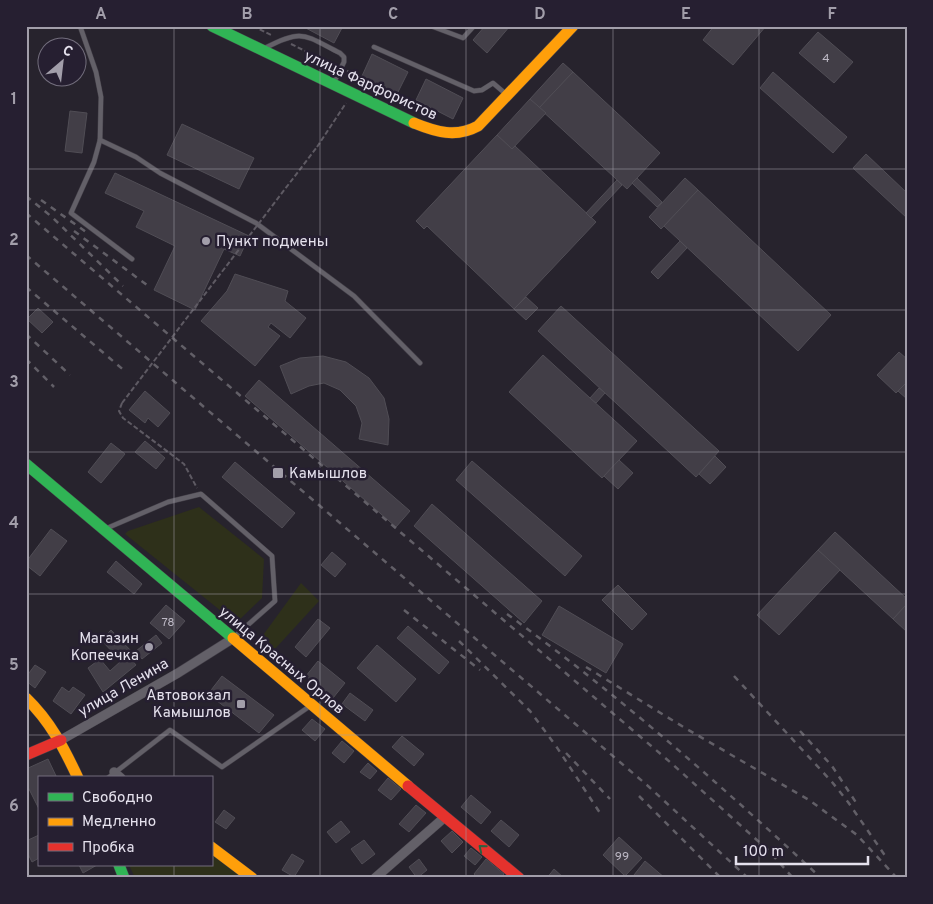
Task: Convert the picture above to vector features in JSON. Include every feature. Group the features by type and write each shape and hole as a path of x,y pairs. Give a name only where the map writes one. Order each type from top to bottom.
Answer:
{"street":[{"name":"улица Фарфористов","path":"212,26 415,124 438,132 454,134 469,131 478,126 572,26"},
{"name":"улица Красных Орлов","path":"26,464 445,818 519,878"},
{"name":"улица Ленина","path":"26,755 61,740 178,673 232,639"},
{"path":"26,698 41,710 61,740 77,776"},
{"path":"375,878 445,818"},
{"path":"212,848 252,878"},
{"path":"119,866 124,878"}],"lane":[{"path":"80,26 96,72 101,97 100,140 94,162 71,213 132,259"},
{"path":"431,26 463,38 474,26"},
{"path":"262,50 281,40 299,35 306,36 340,52 344,57 333,84"},
{"path":"374,47 474,92 482,90 493,83 508,96"},
{"path":"100,140 136,157 160,173 256,223 354,296 420,363"},
{"path":"103,530 168,502 201,494 272,556 275,601 232,639"},
{"path":"114,776 170,730 222,767 311,705"}],"path":[{"path":"201,494 184,464 123,418 120,411 122,403 317,147 345,105 357,76 253,26"}],"green space":[{"path":"199,507 264,559 262,598 236,623 125,534 128,531"},
{"path":"301,583 319,601 274,650 261,638"},
{"path":"212,854 246,878 135,878 129,866 212,866"}],"building":[{"path":"302,26 343,26 334,43"},
{"path":"485,26 510,26 487,53 473,40"},
{"path":"714,26 766,26 733,65 703,40"},
{"path":"818,32 853,62 834,83 799,53"},
{"path":"372,54 408,72 397,94 362,76"},
{"path":"563,63 573,72 539,108 530,99"},
{"path":"573,72 660,153 627,189 539,108"},
{"path":"773,72 847,137 833,153 760,88"},
{"path":"426,79 463,98 453,119 416,100"},
{"path":"530,99 546,113 512,149 497,135"},
{"path":"70,111 87,113 82,153 65,151"},
{"path":"182,124 254,158 239,189 167,155"},
{"path":"497,135 512,149 515,146 596,222 514,309 427,226 424,229 416,221"},
{"path":"866,154 907,193 907,218 853,168"},
{"name":"Пункт подмены","path":"115,173 249,236 240,256 224,249 195,310 154,290 175,246 136,227 144,211 105,193"},
{"path":"637,178 662,202 657,207 632,183"},
{"path":"685,178 698,190 661,229 649,217"},
{"path":"617,180 622,185 591,218 586,213"},
{"path":"698,190 831,315 798,351 664,226"},
{"path":"680,241 687,248 658,279 651,272"},
{"path":"235,274 288,291 285,301 306,318 290,338 271,323 268,327 280,336 255,366 201,321 227,291"},
{"path":"526,297 538,308 526,320 514,309"},
{"path":"561,306 719,451 696,477 538,331"},
{"path":"38,308 53,322 42,333 27,319"},
{"path":"899,352 907,359 907,382 896,393 877,375"},
{"path":"543,355 637,441 602,478 509,392"},
{"path":"323,356 346,362 369,378 384,398 389,419 388,445 359,439 362,423 356,406 340,390 324,383 309,386 291,394 280,366 300,358"},
{"path":"259,380 410,511 396,527 245,396"},
{"path":"907,382 907,399 898,391"},
{"path":"599,388 605,393 596,403 590,398"},
{"path":"145,391 170,413 158,427 148,418 145,423 129,410"},
{"path":"145,441 165,458 156,469 135,452"},
{"path":"111,443 125,454 101,483 88,472"},
{"path":"715,456 726,467 710,484 699,474"},
{"path":"619,460 633,473 618,489 604,476"},
{"path":"472,461 582,556 565,576 456,480"},
{"name":"Камышлов","path":"235,462 295,513 282,528 222,477"},
{"path":"432,504 542,601 524,623 414,526"},
{"path":"51,529 67,541 40,576 26,565 26,562"},
{"path":"835,532 907,599 907,604 893,619 818,550"},
{"path":"818,550 840,570 779,635 757,615"},
{"path":"332,552 346,564 335,577 321,565"},
{"path":"116,561 142,584 134,594 107,572"},
{"path":"618,585 647,614 632,630 602,600"},
{"path":"907,604 907,632 893,619"},
{"path":"166,605 185,621 169,639 150,623"},
{"path":"559,606 623,644 606,673 542,635"},
{"path":"318,619 330,628 306,657 295,647"},
{"path":"408,626 449,662 439,674 397,638"},
{"path":"111,630 134,654 131,659 136,665 103,692 88,668 100,659 110,671 121,661 101,640"},
{"name":"Магазин Копеечка","path":"156,635 162,643 142,659 136,651"},
{"path":"377,645 416,679 396,702 357,668"},
{"path":"318,661 345,683 333,698 306,676"},
{"path":"35,665 46,672 35,688 26,681 26,677"},
{"name":"Автовокзал Камышлов","path":"222,676 274,715 259,733 208,694"},
{"path":"62,687 69,692 73,687 85,695 71,714 53,701"},
{"path":"350,693 373,710 365,721 342,704"},
{"path":"312,719 325,729 315,741 302,730"},
{"path":"402,736 424,754 414,766 392,747"},
{"path":"342,741 354,751 344,763 332,753"},
{"path":"48,759 56,776 38,776 38,807 26,783 26,769"},
{"path":"368,763 377,771 370,779 360,772"},
{"path":"388,778 401,789 391,800 378,790"},
{"path":"471,795 491,812 481,824 461,807"},
{"path":"416,805 426,813 409,832 399,824"},
{"path":"224,810 235,818 226,829 215,822"},
{"path":"501,820 519,835 509,847 491,831"},
{"path":"341,821 350,832 336,843 327,832"},
{"path":"452,831 463,842 452,853 441,841"},
{"path":"38,835 38,859 32,862 26,850 26,841"},
{"path":"619,837 642,858 625,876 603,855"},
{"path":"364,840 375,854 362,864 351,849"},
{"path":"471,848 482,857 475,865 464,856"},
{"path":"292,854 304,861 294,877 282,870"},
{"path":"419,859 427,870 417,878 409,867"},
{"path":"486,859 504,874 500,878 478,878 474,874"},
{"path":"645,861 665,878 638,878 634,875"},
{"path":"80,866 95,866 83,873"},
{"path":"554,869 564,878 547,878"}],"railway":[{"path":"26,196 52,217 123,286"},
{"path":"41,200 86,232"},
{"path":"26,213 670,762 768,850 793,878"},
{"path":"74,231 151,288"},
{"path":"26,255 648,786 748,878"},
{"path":"26,287 126,372"},
{"path":"26,334 70,375"},
{"path":"26,359 54,387"},
{"path":"404,610 480,670"},
{"path":"507,614 548,644 668,741 821,878"},
{"path":"459,641 530,711 556,746 600,813"},
{"path":"586,667 685,728 809,800 857,835 897,878"},
{"path":"734,676 832,782 886,857"},
{"path":"800,731 832,766 857,804"},
{"path":"566,753 610,799"},
{"path":"639,796 721,878"}],"traffic: fast":[{"path":"212,26 414,123"},
{"path":"26,464 233,638"},
{"path":"119,866 124,878"}],"traffic: slow":[{"path":"414,123 430,129 454,133 470,130 478,126 573,26"},
{"path":"233,638 408,786"},
{"path":"26,698 56,735 77,776"},
{"path":"212,848 252,878"}],"traffic: jam":[{"path":"26,755 61,740"},
{"path":"408,786 519,878"}],"place":[{"name":"Пункт подмены","path":"206,241"},
{"name":"Камышлов","path":"278,473"},
{"name":"Магазин Копеечка","path":"149,647"},
{"name":"Автовокзал Камышлов","path":"241,704"}]}
